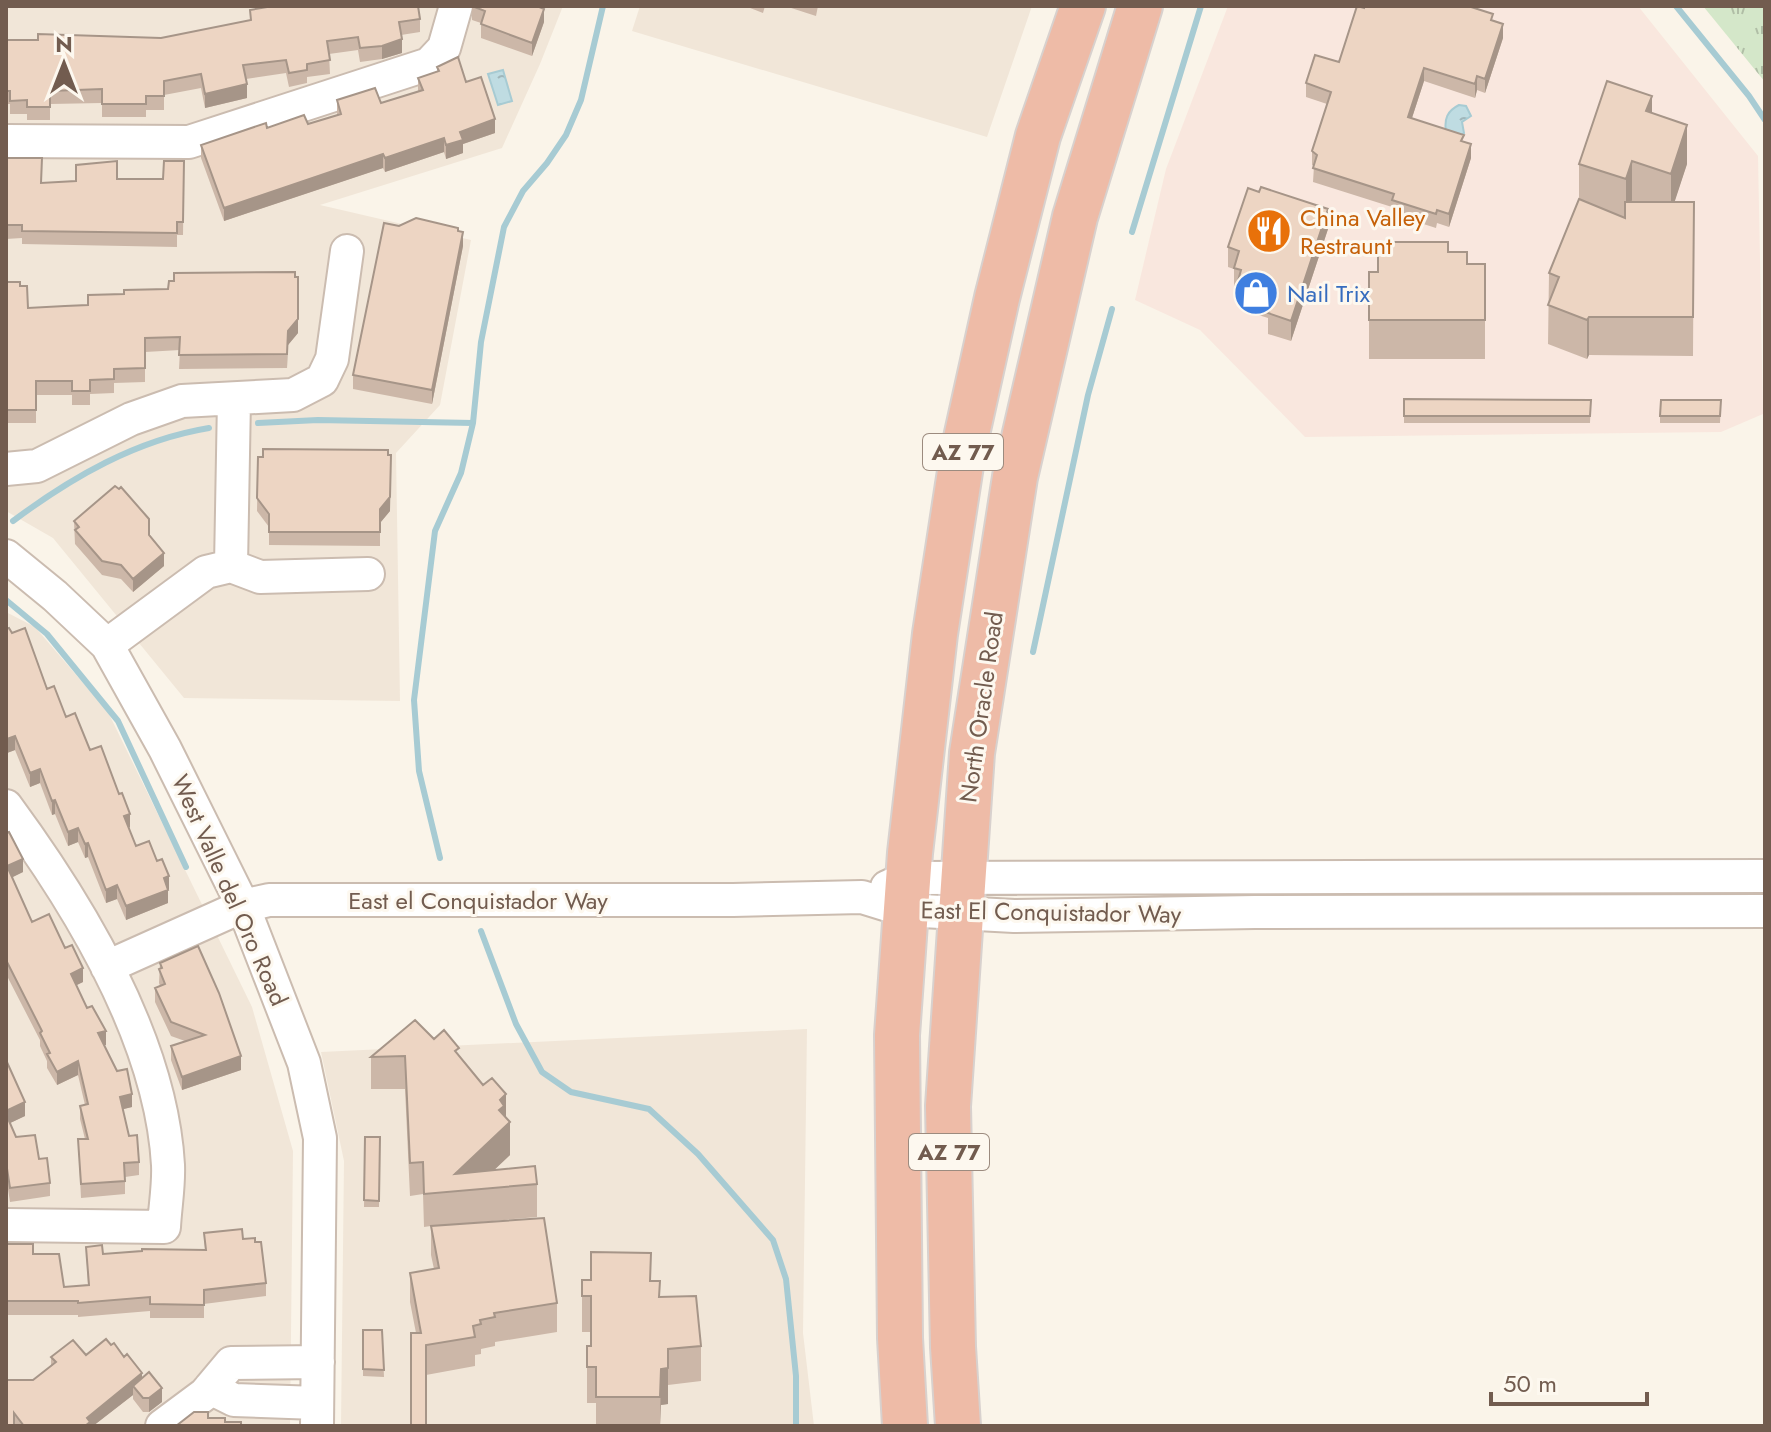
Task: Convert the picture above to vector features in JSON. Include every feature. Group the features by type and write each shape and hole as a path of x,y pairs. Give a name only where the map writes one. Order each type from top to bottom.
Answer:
{"highway":[{"name":"AZ 77","path":"905,1426 900,1338 897,1035 906,894 935,634 963,452 997,298 1038,136 1083,6"},
{"name":"North Oracle Road","path":"958,1426 953,1347 948,1106 972,753 1015,477 1075,217 1140,6"}],"street":[{"path":"6,141 189,142 429,64 444,48 456,6"},
{"path":"6,469 37,466 131,419 182,401 293,395 322,380 332,359 347,251"},
{"path":"231,566 234,399"},
{"name":"West Valle del Oro Road","path":"6,556 107,645 165,749 243,906 304,1063 320,1138 317,1414"},
{"path":"107,645 206,572 231,566 260,577 368,574"},
{"path":"6,806 44,858 107,967 153,1076 168,1166 164,1227 6,1225"},
{"name":"East El Conquistador Way","path":"862,897 906,894 962,896 1253,877 1765,876"},
{"path":"1253,877 1255,912"},
{"name":"East El Conquistador Way","path":"962,896 1014,916 1765,911"},
{"name":"East el Conquistador Way","path":"107,967 243,906 269,900 862,897"},
{"path":"162,1426 210,1388 231,1363 318,1362"},
{"path":"210,1388 234,1400 317,1414"}],"shaded area":[{"path":"6,6 563,6 502,148 320,205 471,240 440,405 396,453 400,701 184,698 53,538 6,511"},
{"path":"640,6 1032,6 987,137 632,31"},
{"path":"1228,6 1638,6 1758,156 1763,414 1721,432 1305,437 1200,330 1135,300 1166,169"},
{"path":"6,612 35,627 108,712 252,1007 293,1151 290,1426 6,1426"},
{"path":"807,1029 803,1333 814,1426 341,1426 344,1161 321,1052"}],"green space":[{"path":"1703,6 1765,6 1765,82"}],"water":[{"path":"503,70 512,101 498,105 488,74"},
{"path":"1459,105 1466,106 1471,116 1462,122 1464,133 1458,138 1446,132 1446,123 1449,113"}],"building":[{"path":"273,6 418,6 420,19 399,22 402,39 382,46 360,48 358,37 327,41 330,60 307,64 307,70 289,73 286,60 243,65 247,84 205,94 201,74 164,81 164,96 146,96 146,104 102,104 102,89 50,91 50,107 27,107 27,100 10,101 10,91 6,91 6,40 38,40 38,34 161,38 251,20 250,10"},
{"path":"472,6 537,6 544,9 532,43 481,24 485,11"},
{"path":"1357,6 1468,6 1493,14 1491,20 1503,24 1485,79 1477,76 1475,84 1424,68 1408,117 1464,135 1461,141 1471,144 1449,214 1437,210 1436,214 1392,200 1394,194 1313,168 1317,155 1312,151 1331,92 1306,83 1315,55 1339,62"},
{"path":"458,57 466,82 481,77 495,119 460,132 463,140 446,145 444,138 385,158 383,154 224,208 201,145 266,123 267,128 304,115 308,124 341,114 337,100 375,88 381,103 423,90 418,78 439,71 437,67"},
{"path":"1607,81 1652,96 1646,111 1687,125 1671,174 1632,161 1626,179 1579,164"},
{"path":"6,158 42,158 41,183 76,181 76,165 117,161 117,179 163,179 164,161 184,161 183,222 177,222 177,233 22,231 22,225 6,225"},
{"path":"1261,187 1328,209 1291,321 1268,313 1273,299 1249,292 1251,285 1238,281 1241,270 1234,268 1239,251 1228,247 1248,188 1259,192"},
{"path":"1579,199 1625,218 1625,202 1694,202 1693,317 1589,317 1587,320 1548,305 1559,277 1549,273"},
{"path":"416,218 458,228 463,232 432,390 353,375 384,223 399,226"},
{"path":"1388,242 1448,242 1448,252 1467,252 1467,264 1485,264 1485,320 1369,320 1369,272 1378,272 1378,253 1388,253"},
{"path":"295,272 295,277 298,277 298,319 288,331 287,354 179,355 180,337 145,338 145,368 114,369 114,379 90,380 90,391 72,391 72,381 36,381 36,410 6,410 6,282 20,282 20,286 27,286 28,308 88,305 88,295 168,289 169,281 174,281 174,273"},
{"path":"1404,399 1591,400 1590,416 1404,416"},
{"path":"1661,400 1721,400 1720,416 1660,416"},
{"path":"263,449 388,450 388,455 391,455 390,497 380,509 380,532 269,532 269,514 257,498 258,457 263,457"},
{"path":"115,486 121,487 149,519 149,535 164,553 133,579 121,565 102,561 75,530 79,527 74,521"},
{"path":"9,628 12,633 25,628 47,689 54,686 66,717 75,713 90,750 101,746 130,814 124,816 136,846 149,841 157,861 162,859 169,876 164,878 168,890 126,906 117,885 106,890 88,843 85,844 78,828 68,832 40,769 30,773 15,736 7,739 6,629"},
{"path":"9,832 23,859 7,866 32,922 49,914 65,948 72,945 83,968 71,974 87,1008 92,1006 106,1031 98,1033 117,1071 127,1069 132,1094 120,1097 129,1136 137,1135 139,1162 124,1163 125,1181 81,1184 78,1139 88,1139 80,1106 88,1104 78,1061 57,1072 47,1054 50,1053 40,1033 42,1031 6,960 6,833"},
{"path":"198,946 219,993 241,1056 182,1077 171,1046 205,1035 171,1022 155,988 165,984 160,963"},
{"path":"415,1020 434,1039 444,1030 459,1048 455,1051 483,1085 492,1078 506,1094 500,1100 504,1106 499,1110 510,1122 455,1174 535,1166 537,1184 424,1194 423,1162 410,1163 405,1056 371,1057"},
{"path":"6,1060 25,1102 6,1111"},
{"path":"6,1114 16,1137 35,1135 39,1159 47,1158 50,1183 10,1188 6,1162"},
{"path":"365,1137 380,1137 379,1201 364,1200"},
{"path":"544,1218 557,1303 494,1313 495,1317 480,1320 481,1324 473,1326 475,1337 426,1345 426,1426 411,1426 411,1333 421,1333 410,1273 439,1268 431,1226"},
{"path":"242,1229 243,1239 255,1238 255,1242 261,1242 266,1283 204,1290 204,1305 150,1304 150,1297 78,1303 6,1301 6,1244 33,1244 33,1254 59,1254 64,1287 89,1285 86,1247 102,1245 103,1254 142,1249 206,1250 204,1233"},
{"path":"591,1252 651,1253 650,1281 660,1281 659,1297 696,1296 701,1346 668,1349 668,1368 661,1369 660,1397 596,1397 596,1367 587,1367 587,1346 591,1346 591,1296 582,1296 582,1280 591,1280"},
{"path":"363,1330 382,1330 384,1370 363,1369"},
{"path":"106,1339 111,1345 114,1343 124,1357 127,1354 142,1373 87,1418 90,1422 85,1426 24,1426 14,1413 14,1426 6,1426 6,1380 33,1380 56,1362 51,1357 73,1340 86,1355"},
{"path":"149,1372 162,1388 149,1398 143,1398 133,1386"},
{"path":"194,1412 208,1412 208,1418 225,1418 225,1422 241,1422 241,1425 249,1426 176,1426"}],"waterway":[{"path":"440,858 419,771 414,700 435,531 461,473 473,423 481,342 504,227 523,191 566,135 581,100 603,6"},
{"path":"1132,232 1201,6"},
{"path":"1676,6 1765,120"},
{"path":"1033,652 1088,395 1112,309"},
{"path":"258,423 318,420 473,423"},
{"path":"13,521 106,462 156,441 209,428"},
{"path":"6,600 47,634 118,721 186,867"},
{"path":"481,931 516,1024 542,1072 571,1092 649,1109 698,1154 773,1240 786,1279 796,1376 796,1426"}],"place":[{"name":"China Valley Restraunt","path":"1269,231"},
{"name":"Nail Trix","path":"1256,293"}]}
